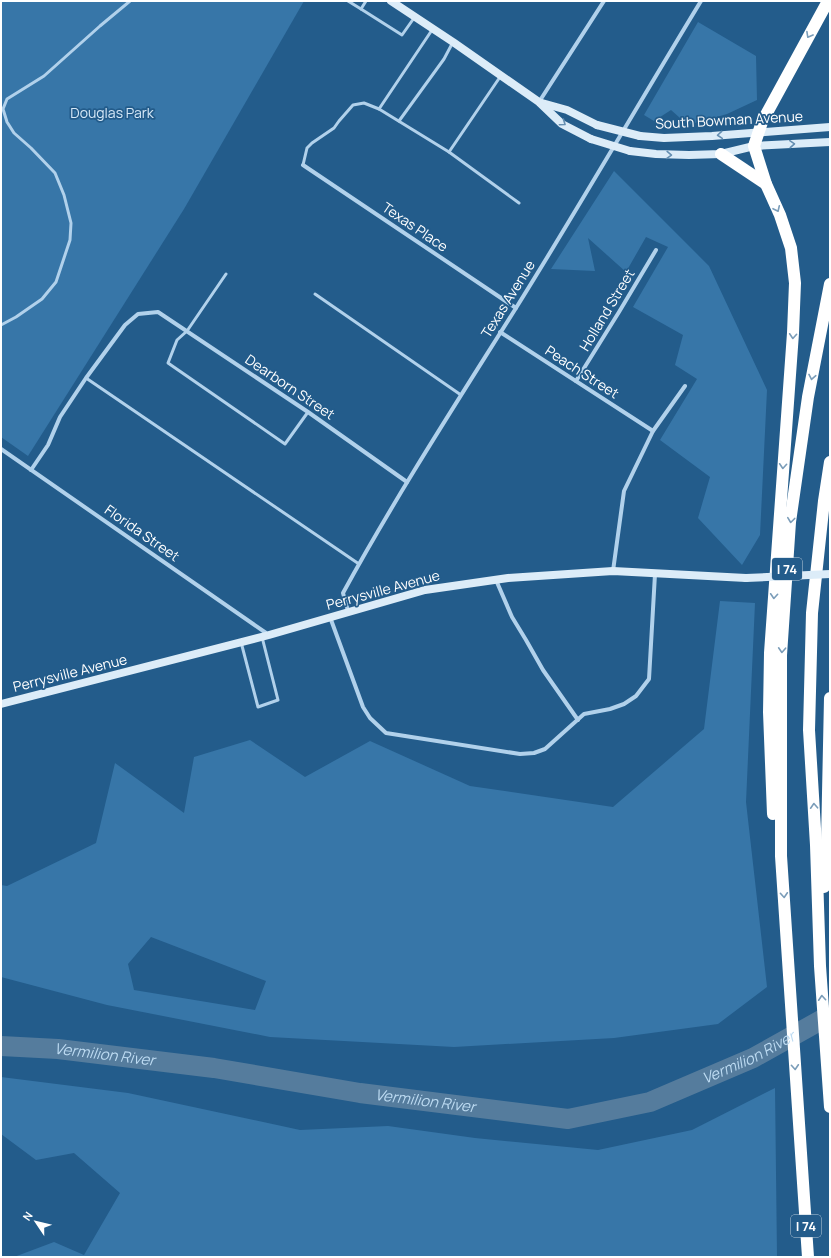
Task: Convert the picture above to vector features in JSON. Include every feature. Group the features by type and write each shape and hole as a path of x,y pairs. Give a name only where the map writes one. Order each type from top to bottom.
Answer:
{"highway":[{"path":"781,856 773,815 769,712 770,653 793,333 795,282 791,248 780,215 766,184 754,146 762,122 828,1"},
{"path":"721,154 766,184"},
{"name":"I 74","path":"808,1257 781,856 781,655 790,522 808,397 830,284"},
{"name":"I 74","path":"830,462 824,501 812,613 809,730 822,843 820,966 830,1107"},
{"path":"822,843 830,698"}],"street":[{"name":"South Bowman Avenue","path":"391,1 433,28 539,102 562,124 591,139 630,151 656,154 689,155 721,154 754,146 830,142"},
{"path":"539,102 603,1"},
{"name":"Texas Avenue","path":"348,611 343,594 359,564 407,482 516,308 701,1"},
{"name":"South Bowman Avenue","path":"539,102 567,110 598,125 640,136 664,138 712,136 830,127"},
{"name":"Texas Place","path":"303,165 516,308"},
{"name":"Holland Street","path":"576,381 656,250"},
{"name":"Dearborn Street","path":"86,378 125,325 138,314 158,312 308,412 407,482"},
{"name":"Peach Street","path":"500,332 653,431"},
{"path":"31,470 48,445 60,417 86,378"},
{"path":"613,571 624,491 653,431 685,386"},
{"name":"Florida Street","path":"1,449 266,636"},
{"name":"Perrysville Avenue","path":"1,704 266,636 348,611 425,590 508,578 613,571 746,578 830,574"},
{"path":"330,617 363,707 370,718 386,733 520,754 534,753 545,749 584,714 610,709 624,704 636,696 649,679 655,574"},
{"path":"496,580 512,617 543,670 578,720"}],"lane":[{"path":"1,325 16,317 42,299 56,282 70,240 71,223 64,194 55,174 31,148 14,133 7,122 3,109 7,99 44,76 130,1"},
{"path":"348,1 402,35 415,16"},
{"path":"361,9 366,1"},
{"path":"379,109 433,28"},
{"path":"399,121 444,58 453,42"},
{"path":"448,152 501,75"},
{"path":"303,165 307,148 334,128 354,105 364,103 379,109 448,152 519,203"},
{"path":"226,274 187,331 178,340 168,363 285,444 308,412"},
{"path":"315,294 462,395"},
{"path":"86,378 359,564"},
{"path":"241,642 258,706 278,700 266,636"}],"green space":[{"name":"Douglas Park","path":"1,1 304,1 184,209 28,456 1,437"},
{"path":"698,22 756,56 757,100 727,114 688,125 671,110 654,121 644,115"},
{"path":"614,171 709,266 767,390 760,535 742,565 698,518 710,477 660,440 697,379 675,365 683,335 633,307 668,247 646,237 626,272 588,238 595,271 551,269"},
{"path":"720,601 755,603 746,802 767,987 718,1024 614,1038 454,1047 270,1037 107,1005 1,977 1,885 7,886 96,843 115,763 184,813 194,757 250,740 305,777 370,741 470,786 613,807 704,729","holes":["151,937 266,981 255,1010 134,990 128,964"]},
{"path":"1,1077 128,1093 300,1130 388,1126 475,1138 598,1150 692,1130 775,1088 777,1257 14,1257 54,1242 84,1255 120,1193 74,1153 36,1160 1,1134"}],"waterway":[{"name":"Vermilion River","path":"1,1046 58,1049 214,1068 360,1093 568,1119 650,1102 753,1058 830,1015"}]}
